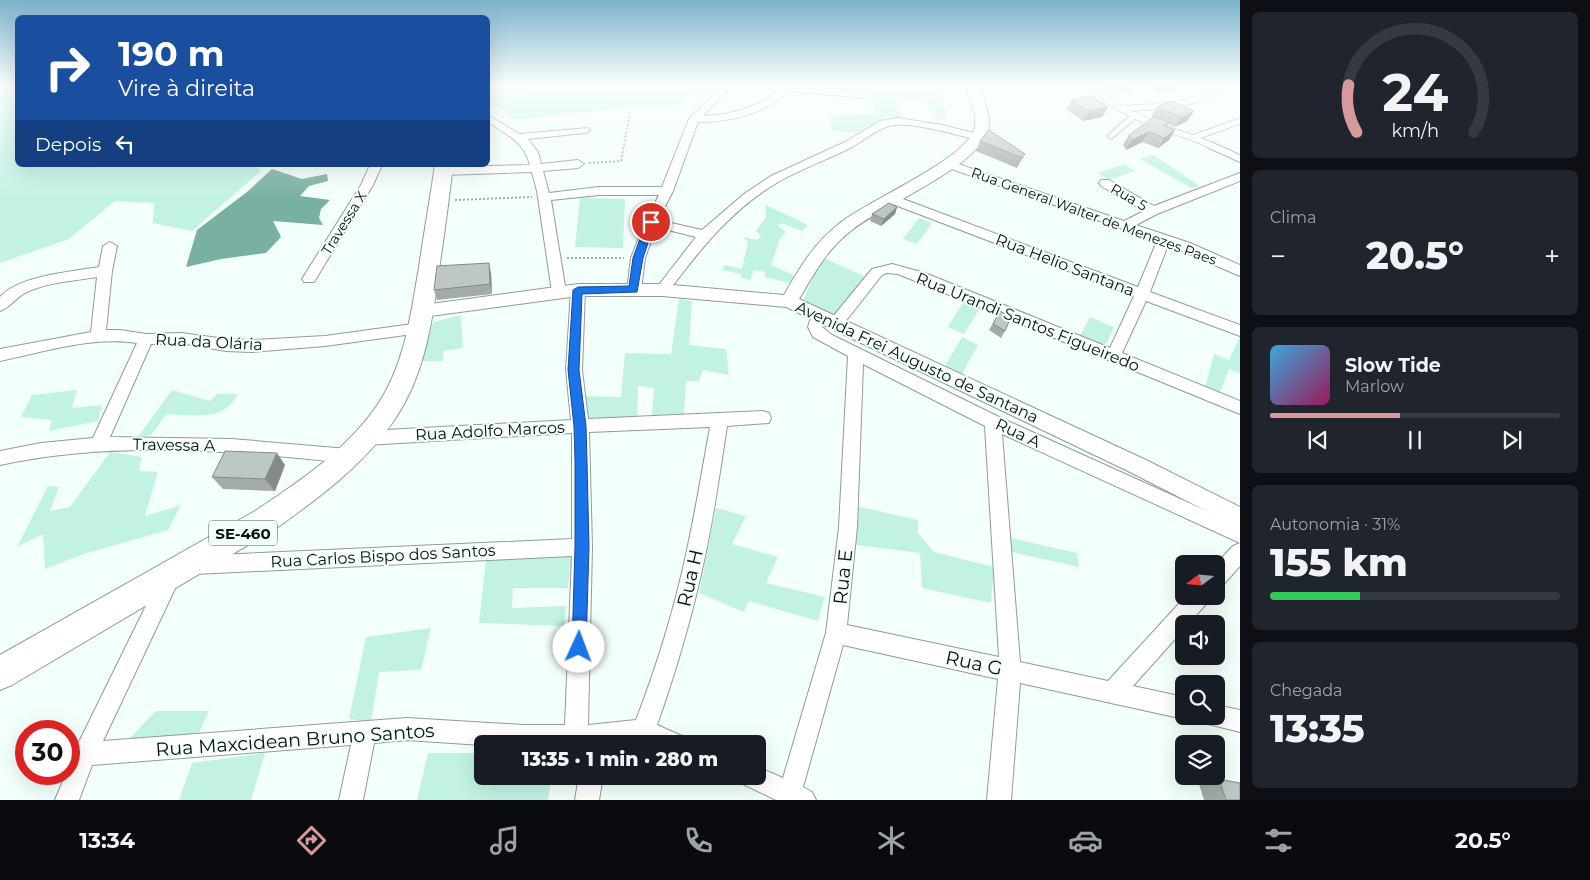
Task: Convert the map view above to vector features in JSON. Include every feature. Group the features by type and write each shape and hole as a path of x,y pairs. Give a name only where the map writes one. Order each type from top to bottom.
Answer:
{"main road":[{"name":"SE-460","path":"0,673 272,516 299,497 357,447 387,410 402,382 414,352 422,320 444,168"}],"street":[{"path":"497,123 519,137 529,146 544,197 559,292"},
{"path":"634,290 638,258 651,222 667,191 692,123"},
{"path":"662,290 706,235 748,197 766,184 849,144 883,123"},
{"path":"913,123 978,137"},
{"path":"789,302 820,250 857,218 947,164 978,137 981,123"},
{"path":"519,137 584,130"},
{"path":"1214,146 1240,159"},
{"path":"444,168 536,168 578,164"},
{"name":"Rua General Walter de Menezes Paes","path":"947,164 1164,239 1210,256 1240,271"},
{"name":"Travessa X","path":"309,279 367,185 375,167"},
{"path":"1125,226 1153,211 1240,177"},
{"name":"Rua 5","path":"1105,183 1153,211"},
{"path":"544,197 599,191 667,191"},
{"name":"Rua Helio Santana","path":"891,199 1240,332"},
{"path":"651,222 706,235"},
{"path":"1113,357 1142,294 1164,239"},
{"path":"98,336 105,271 110,246"},
{"name":"Rua Urandi Santos Figueiredo","path":"827,319 882,268 892,268 920,276 1240,408"},
{"path":"0,306 8,296 20,290 58,279 105,271"},
{"path":"578,290 574,370 580,426 588,735"},
{"name":"Avenida Frei Augusto de Santana","path":"422,320 559,292 578,290 662,290 789,302 1138,466 1240,518"},
{"name":"Rua A","path":"827,319 814,325 818,333 827,340 993,422 1240,535"},
{"name":"Rua da Olária","path":"0,354 98,336 120,335 146,338 181,338 226,345 261,346 325,341 422,320"},
{"path":"99,443 146,338"},
{"name":"Rua E","path":"794,798 836,633 848,527 856,354"},
{"name":"Rua Adolfo Marcos","path":"357,447 580,426 763,418"},
{"name":"Rua H","path":"644,731 673,647 688,589 720,420"},
{"path":"993,422 1010,670 999,800"},
{"name":"Travessa A","path":"0,458 47,447 99,443 193,444 290,449 357,447"},
{"name":"Rua Carlos Bispo dos Santos","path":"179,569 582,547"},
{"path":"1225,568 1240,552"},
{"path":"67,800 84,754 179,569"},
{"path":"1112,693 1192,605"},
{"name":"Rua G","path":"836,633 1175,706"},
{"path":"1225,718 1240,721"},
{"name":"Rua Maxcidean Bruno Santos","path":"84,754 406,729 506,735"},
{"path":"612,735 644,731 653,735"},
{"path":"351,800 365,732"},
{"path":"766,784 794,798"},
{"path":"587,800 590,785"}],"lane":[{"path":"1111,136 1126,123"},
{"path":"1156,123 1214,146"},
{"path":"1195,137 1233,123"}],"path":[{"path":"578,164 621,161 628,123"},
{"path":"439,200 544,197"},
{"path":"553,258 638,258"}],"shaded area":[{"path":"0,123 15,123 15,167 256,167 261,171 192,231 153,223 154,203 115,201 69,239 0,263"},
{"path":"831,123 875,123 857,133 831,130"},
{"path":"1153,155 1200,186 1191,188 1140,159"},
{"path":"1124,164 1135,171 1109,180 1098,173"},
{"path":"272,169 302,179 327,174 328,181 309,186 300,196 330,200 321,209 319,218 323,225 273,221 281,237 266,253 221,259 186,267 197,230 247,192"},
{"path":"580,198 625,199 623,248 575,247"},
{"path":"766,205 808,225 802,231 781,223 778,226 786,232 780,239 771,265 793,275 792,284 765,277 765,272 754,270 750,280 741,278 741,274 722,270 725,265 742,269 748,242 743,237 757,240 761,236 756,231 766,217"},
{"path":"919,218 932,223 917,244 903,239"},
{"path":"821,257 866,277 833,317 803,301"},
{"path":"679,299 692,301 689,345 726,349 729,375 703,370 699,381 686,381 684,414 652,415 654,388 638,386 637,416 588,419 585,396 621,397 625,353 671,354"},
{"path":"964,301 980,308 964,334 948,327"},
{"path":"461,315 463,348 443,351 443,361 422,361 433,322"},
{"path":"1090,317 1114,327 1104,349 1079,338"},
{"path":"1240,336 1240,373 1229,369 1220,393 1205,387 1214,354 1229,360"},
{"path":"962,337 978,345 962,374 945,366"},
{"path":"77,390 72,408 102,405 98,421 49,431 52,420 21,417 32,395"},
{"path":"172,390 210,401 217,394 238,394 232,403 216,413 207,415 167,414 151,435 138,437"},
{"path":"110,452 142,457 139,471 158,472 145,516 181,505 168,530 84,554 45,569 43,534 17,547 48,486 59,487 50,511 70,507"},
{"path":"856,506 918,520 918,533 934,552 994,567 991,603 922,588 920,553 856,545"},
{"path":"716,508 746,516 732,544 778,557 766,583 825,597 818,621 749,601 744,612 699,593"},
{"path":"1011,538 1077,553 1079,567 1012,552"},
{"path":"572,555 568,588 513,588 512,608 566,606 564,626 479,623 486,560"},
{"path":"431,628 421,670 379,672 371,722 349,719 366,637"},
{"path":"156,711 209,711 199,733 124,744"},
{"path":"265,753 251,800 179,800 192,763"},
{"path":"428,753 474,753 474,785 550,785 548,800 417,800"}],"building":[{"path":"1145,123 1166,123 1163,125 1175,130 1164,138 1149,132 1132,140 1129,135"},
{"path":"989,130 1025,154 1022,158 980,141"},
{"path":"889,203 897,207 884,219 872,214"},
{"path":"489,263 490,284 434,290 437,266"},
{"path":"1000,311 1011,317 1005,331 993,324"},
{"path":"225,451 277,453 265,479 212,477"},
{"path":"1225,780 1240,783 1240,800 1226,800 1221,785 1225,785"}],"route":[{"path":"579,647 582,547 581,461 580,426 574,370 578,290 634,290 638,258 651,222"}]}
